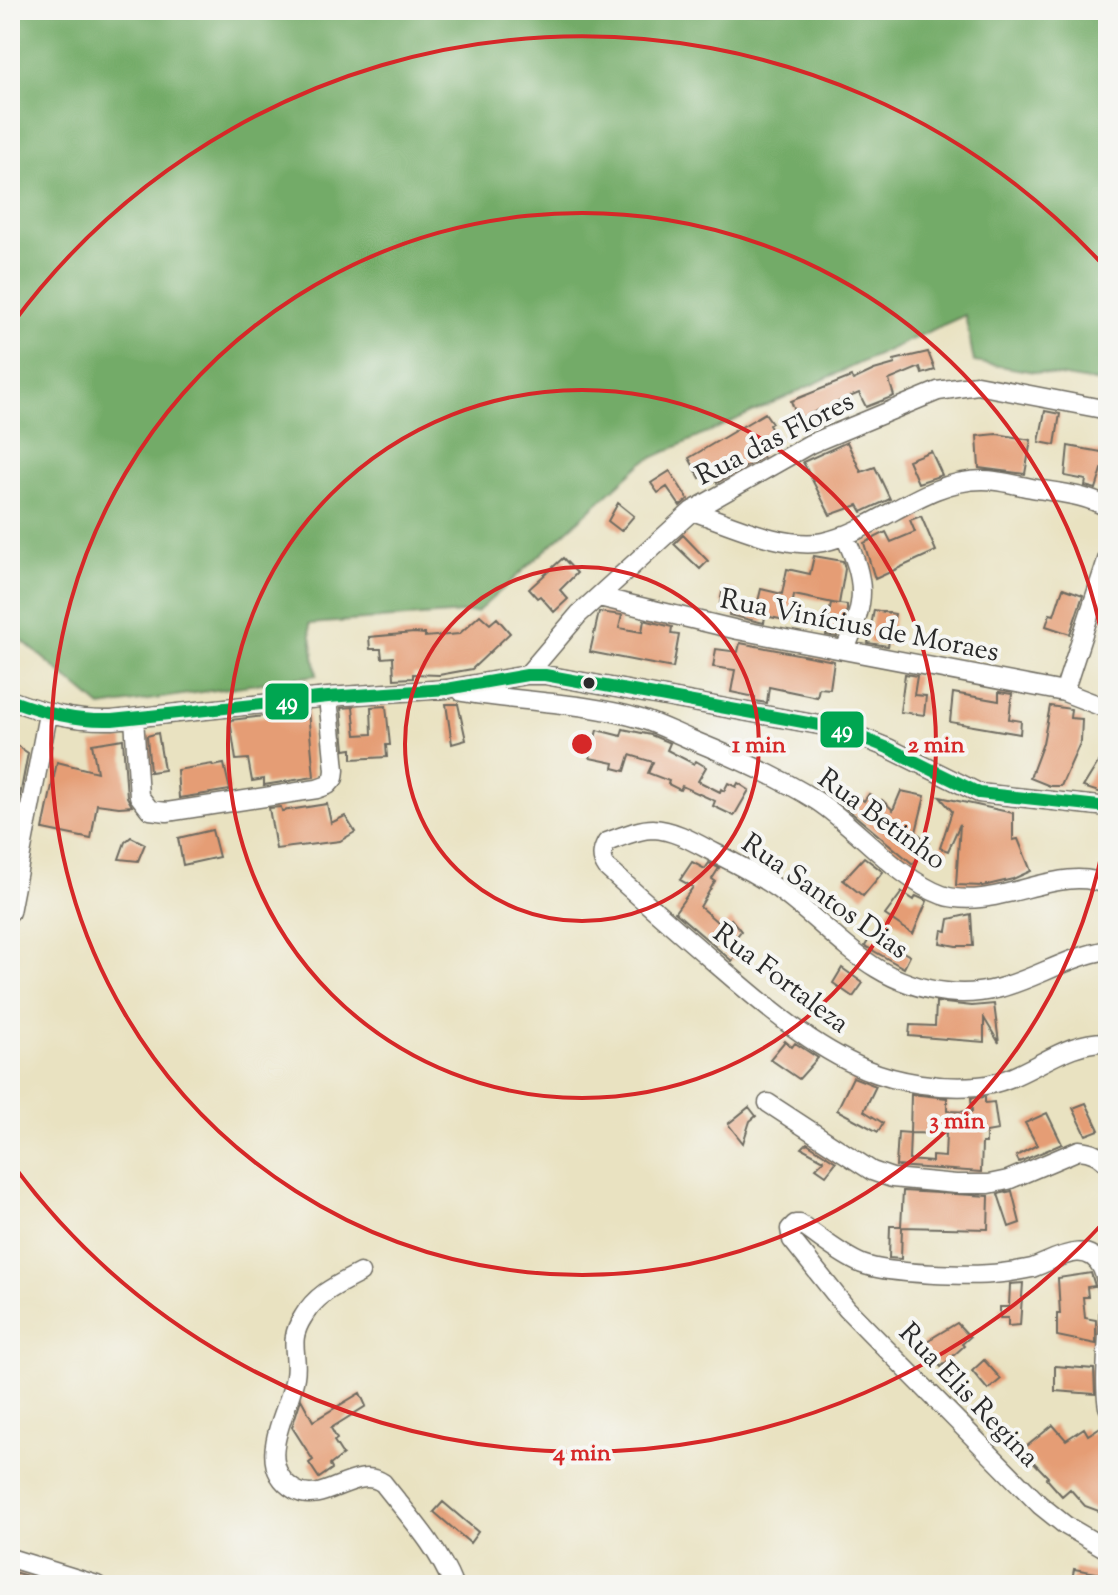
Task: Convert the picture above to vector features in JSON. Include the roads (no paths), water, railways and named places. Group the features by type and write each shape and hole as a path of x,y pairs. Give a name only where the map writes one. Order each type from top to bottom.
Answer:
{"street":[{"name":"Rua das Flores","path":"527,675 554,640 692,511 810,444 938,391 977,385 1108,410"},
{"path":"692,511 791,542 823,542 956,484 983,480 1083,497 1108,508"},
{"path":"844,535 858,562 862,584 856,625 845,649"},
{"path":"1064,692 1108,557"},
{"name":"Rua Vinícius de Moraes","path":"599,597 738,630 1064,692 1108,709"},
{"path":"10,700 48,714 81,721 447,689 527,675 567,678 841,729 888,748 979,793 1108,807"},
{"name":"Rua Betinho","path":"447,689 642,719 768,774 817,801 915,880 945,896 987,898 1068,880 1099,881 1108,886"},
{"path":"134,718 139,796 150,810 167,812 303,792 328,785 334,778 335,770 328,697"},
{"path":"10,912 48,714"},
{"name":"Rua Santos Dias","path":"607,842 651,829 669,832 699,844 779,890 863,961 909,984 946,993 995,992 1087,954 1108,950"},
{"name":"Rua Fortaleza","path":"607,842 602,851 602,861 651,908 797,1029 865,1069 897,1080 977,1087 1010,1079 1077,1045 1108,1042"},
{"path":"768,1103 872,1171 892,1178 989,1184 1008,1180 1079,1150 1090,1150 1108,1164"},
{"name":"Rua Elis Regina","path":"1108,1309 1102,1267 1095,1257 1087,1253 1078,1252 1032,1268 961,1275 865,1266 800,1224 795,1224 790,1233 847,1309 1040,1505 1065,1525 1108,1550"},
{"path":"360,1273 326,1290 302,1317 295,1333 295,1377 276,1434 275,1456 279,1472 296,1491 308,1493 361,1478 377,1479 425,1537 445,1566 453,1585"},
{"path":"1108,1309 1105,1385 1108,1407"},
{"path":"10,1558 97,1585"}]}
